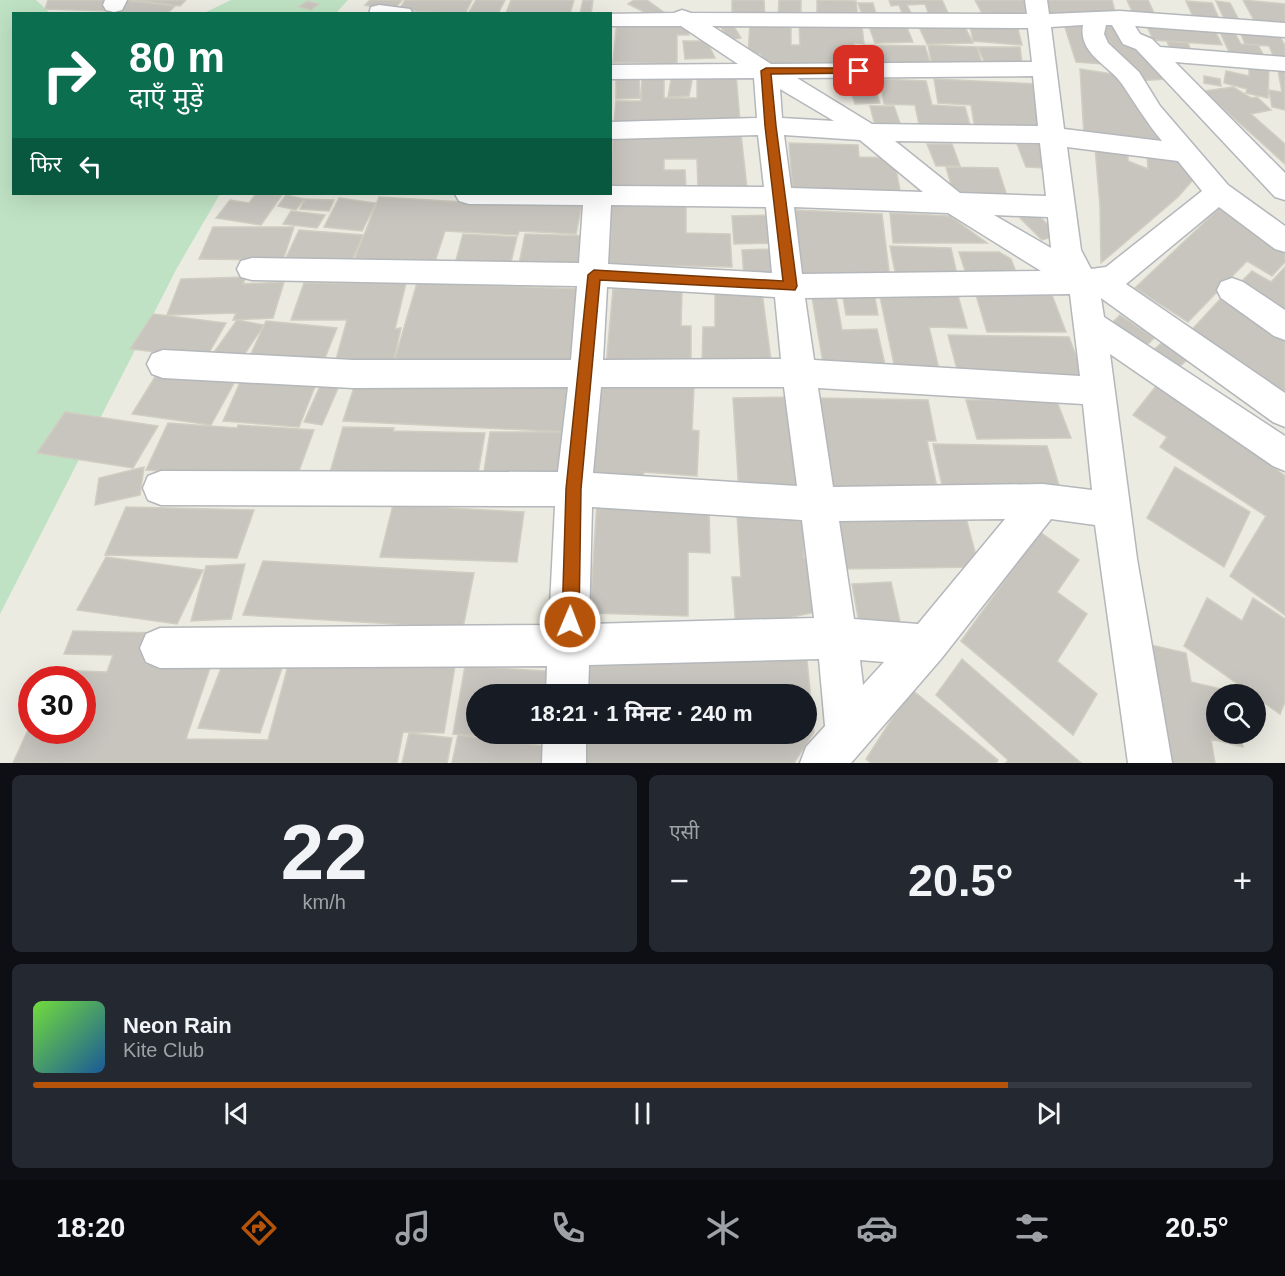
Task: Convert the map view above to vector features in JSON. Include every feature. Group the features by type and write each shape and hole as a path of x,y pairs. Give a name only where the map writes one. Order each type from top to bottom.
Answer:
{"street":[{"path":"661,0 684,18 766,71 822,102 867,132 955,204 1090,281 1285,412"},
{"path":"1038,10 1066,250 1090,281 1090,324 1097,391 1112,510 1150,763"},
{"path":"612,19 1038,10 1108,18 1285,30"},
{"path":"1108,18 1131,39 1144,44 1285,190"},
{"path":"1108,18 1093,34 1097,45 1106,56 1130,76 1151,111 1218,192 1285,241"},
{"path":"1152,53 1285,64"},
{"path":"612,72 1046,69"},
{"path":"766,71 770,126 800,373 837,638 835,749"},
{"path":"612,131 770,126 867,132 1034,134 1185,153"},
{"path":"252,269 594,275 790,286 1090,281 1114,277 1218,192"},
{"path":"612,194 780,197 1061,207"},
{"path":"568,684 574,489 586,374 598,195"},
{"path":"1232,290 1285,327"},
{"path":"1090,324 1285,455"},
{"path":"163,364 353,374 800,373 1097,391"},
{"path":"161,488 574,489 818,504 1043,501 1112,510"},
{"path":"835,749 927,645 1043,501"},
{"path":"160,648 570,645 837,638 927,645"},
{"path":"564,763 565,744"}],"green space":[{"path":"0,0 36,0 49,12 12,12 12,195 219,195 177,268 0,614"},
{"path":"231,0 348,0 337,12 206,12"}],"building":[{"path":"48,0 112,0 106,11 45,9"},
{"path":"125,0 175,6 169,12 114,12"},
{"path":"133,0 186,0 180,6"},
{"path":"370,0 402,0 393,11 365,5"},
{"path":"405,0 472,0 466,12 399,10"},
{"path":"476,0 505,0 499,12 469,12"},
{"path":"511,0 574,0 571,12 506,12"},
{"path":"583,0 593,0 591,12 580,12"},
{"path":"634,0 647,0 665,13 646,13 628,4"},
{"path":"732,0 764,0 765,18 732,17"},
{"path":"779,0 801,0 801,17 778,16"},
{"path":"817,0 856,1 858,18 817,15"},
{"path":"889,0 942,0 949,15 929,15 925,4 907,5 911,13 902,13 899,5 891,6"},
{"path":"975,0 1032,0 1033,12 984,17"},
{"path":"1044,0 1112,0 1116,15 1048,14"},
{"path":"1127,0 1148,0 1156,17 1134,16"},
{"path":"1243,0 1285,4 1285,26 1256,24"},
{"path":"307,1 319,4 311,10 299,7"},
{"path":"1186,1 1212,3 1221,23 1195,21"},
{"path":"1216,1 1230,3 1241,24 1226,23"},
{"path":"858,3 873,3 877,18 863,18"},
{"path":"617,21 687,22 689,35 677,35 677,64 613,62"},
{"path":"969,21 1017,25 1022,45 973,41"},
{"path":"1063,21 1087,25 1103,64 1076,62"},
{"path":"1145,21 1213,26 1222,45 1153,40"},
{"path":"750,23 791,25 791,45 800,45 799,24 862,26 864,44 854,43 856,68 761,65 761,54 748,53"},
{"path":"905,23 913,42 875,43 868,24"},
{"path":"963,23 973,43 927,44 918,25"},
{"path":"1116,23 1166,79 1136,81 1097,24"},
{"path":"733,25 741,38 729,40 721,27"},
{"path":"1217,26 1232,28 1241,44 1258,45 1266,60 1232,58"},
{"path":"1238,27 1278,32 1285,46 1285,63 1276,62 1269,46 1245,44"},
{"path":"683,41 707,41 715,58 685,59"},
{"path":"1167,41 1188,43 1192,54 1171,52"},
{"path":"864,45 925,46 931,66 869,65"},
{"path":"928,45 977,47 983,67 932,65"},
{"path":"978,47 1020,47 1022,63 986,66"},
{"path":"1249,63 1269,66 1268,98 1246,93 1247,89 1224,83 1226,71 1249,76"},
{"path":"1277,65 1285,66 1285,110 1272,107 1269,90 1282,92"},
{"path":"1080,69 1119,75 1167,145 1084,136"},
{"path":"672,74 693,75 689,96 668,97"},
{"path":"697,74 736,74 740,122 614,122 616,101 641,101 642,75 664,75 664,98 697,98"},
{"path":"639,75 640,98 616,99 616,76"},
{"path":"1204,76 1220,79 1221,86 1204,83"},
{"path":"880,79 926,81 932,105 965,107 971,129 920,129 915,105 884,104"},
{"path":"934,79 1039,84 1046,129 975,129 971,105 938,103"},
{"path":"872,81 880,103 855,104 848,82"},
{"path":"1233,87 1251,98 1257,97 1271,110 1251,114 1285,144 1285,164 1204,91"},
{"path":"870,106 894,106 902,129 876,129"},
{"path":"613,133 741,134 747,188 698,189 697,159 664,159 664,170 685,170 686,188 612,188"},
{"path":"789,143 858,145 859,157 894,158 901,196 793,194"},
{"path":"927,144 952,144 960,166 936,166"},
{"path":"1017,144 1041,144 1046,168 1026,167"},
{"path":"1095,147 1128,154 1128,161 1148,169 1147,154 1187,159 1199,173 1178,197 1101,263 1100,206"},
{"path":"946,167 998,168 1007,196 954,195"},
{"path":"255,195 282,195 261,225 216,218 230,200 249,203"},
{"path":"286,195 304,199 296,210 278,206"},
{"path":"379,197 481,203 582,204 576,234 519,231 518,235 445,231 433,268 353,263"},
{"path":"339,198 376,203 362,231 324,227"},
{"path":"305,199 334,200 329,211 300,209"},
{"path":"608,202 686,203 686,233 730,234 732,267 608,264 611,231 606,231"},
{"path":"1226,202 1285,245 1285,262 1272,276 1247,261 1188,322 1135,288"},
{"path":"795,210 882,214 890,279 799,275"},
{"path":"291,211 325,215 317,228 283,224"},
{"path":"890,213 950,216 987,243 893,243"},
{"path":"1036,213 1058,235 1042,240 1020,218"},
{"path":"774,215 780,243 734,244 732,216"},
{"path":"213,227 294,227 283,260 199,259"},
{"path":"299,230 363,235 350,265 285,260"},
{"path":"463,234 517,237 510,266 455,264"},
{"path":"525,234 590,236 586,266 519,264"},
{"path":"890,246 951,248 958,279 896,277"},
{"path":"775,249 777,278 744,278 742,250"},
{"path":"959,252 999,252 1011,259 1018,277 968,280"},
{"path":"1285,267 1285,319 1238,285 1252,271 1271,282"},
{"path":"246,277 243,284 284,282 273,318 233,320 236,313 167,315 181,279"},
{"path":"304,283 406,283 395,329 401,328 393,363 335,363 347,320 291,320"},
{"path":"417,283 584,289 575,366 394,362"},
{"path":"613,289 682,291 681,326 691,326 691,368 606,366"},
{"path":"715,290 762,292 772,368 702,366 703,327 715,327"},
{"path":"811,291 835,291 842,330 877,329 886,369 824,369"},
{"path":"842,292 874,292 878,315 846,315"},
{"path":"879,292 957,292 967,328 929,327 939,369 895,369"},
{"path":"976,295 1052,295 1066,332 987,332"},
{"path":"1223,296 1285,335 1285,401 1185,337"},
{"path":"153,314 226,323 206,358 130,349"},
{"path":"1120,315 1154,338 1139,353 1105,330"},
{"path":"237,320 264,325 240,361 212,355"},
{"path":"266,321 337,328 323,363 250,356"},
{"path":"948,335 1069,337 1083,375 958,373"},
{"path":"1165,340 1190,357 1175,371 1150,353"},
{"path":"158,372 234,383 211,425 132,414"},
{"path":"242,378 316,384 299,427 223,421"},
{"path":"599,380 694,387 692,430 699,431 697,476 644,472 643,476 586,472"},
{"path":"356,381 479,383 574,388 568,432 343,421"},
{"path":"1160,381 1285,476 1285,615 1230,576 1266,516 1160,447 1167,437 1133,415"},
{"path":"321,384 339,386 322,425 304,422"},
{"path":"792,397 804,489 739,493 733,398"},
{"path":"819,398 928,400 936,441 927,441 938,492 830,489"},
{"path":"1056,399 1071,438 977,439 966,400"},
{"path":"65,412 158,426 133,468 37,453"},
{"path":"168,423 314,430 296,479 146,470"},
{"path":"343,427 394,428 393,431 485,433 477,480 329,476"},
{"path":"490,432 563,432 559,479 483,478"},
{"path":"933,444 1047,446 1061,492 943,490"},
{"path":"144,467 140,495 95,505 99,478"},
{"path":"1175,467 1250,512 1224,567 1147,518"},
{"path":"597,501 709,504 710,553 688,552 688,616 590,613"},
{"path":"393,505 524,512 517,562 380,557"},
{"path":"126,507 254,510 237,558 105,555"},
{"path":"737,515 804,519 804,558 813,556 826,610 792,617 793,629 736,629 732,577 741,577"},
{"path":"966,518 979,567 840,569 832,520"},
{"path":"1040,532 1079,560 1057,592 1087,614 1057,661 1097,694 1073,735 961,641"},
{"path":"106,557 203,570 177,624 77,610"},
{"path":"263,561 474,573 463,628 243,615"},
{"path":"245,564 231,619 191,621 206,566"},
{"path":"891,582 901,626 860,628 852,584"},
{"path":"1207,598 1242,621 1253,598 1285,619 1285,702 1280,714 1266,704 1266,684 1238,684 1184,646"},
{"path":"73,631 159,633 147,664 211,665 186,739 268,740 289,662 455,666 444,733 403,732 397,763 13,763 22,744 96,744 96,672 107,672 113,655 64,654"},
{"path":"1151,645 1186,653 1191,682 1206,685 1206,744 1212,744 1215,763 1166,763"},
{"path":"962,659 1081,763 1006,763 1008,760 936,695"},
{"path":"807,660 809,684 588,684 589,663"},
{"path":"223,663 282,668 260,733 198,728"},
{"path":"465,666 562,672 560,684 466,684 466,735 453,734"},
{"path":"911,689 998,760 996,763 871,763 866,759"},
{"path":"409,733 452,738 447,763 402,763"},
{"path":"458,735 466,736 466,744 528,744 552,747 549,763 452,763"},
{"path":"582,744 806,744 794,763 581,763"}],"route":[{"path":"570,622 574,489 594,275 790,286 770,126 766,71 859,71"}]}
